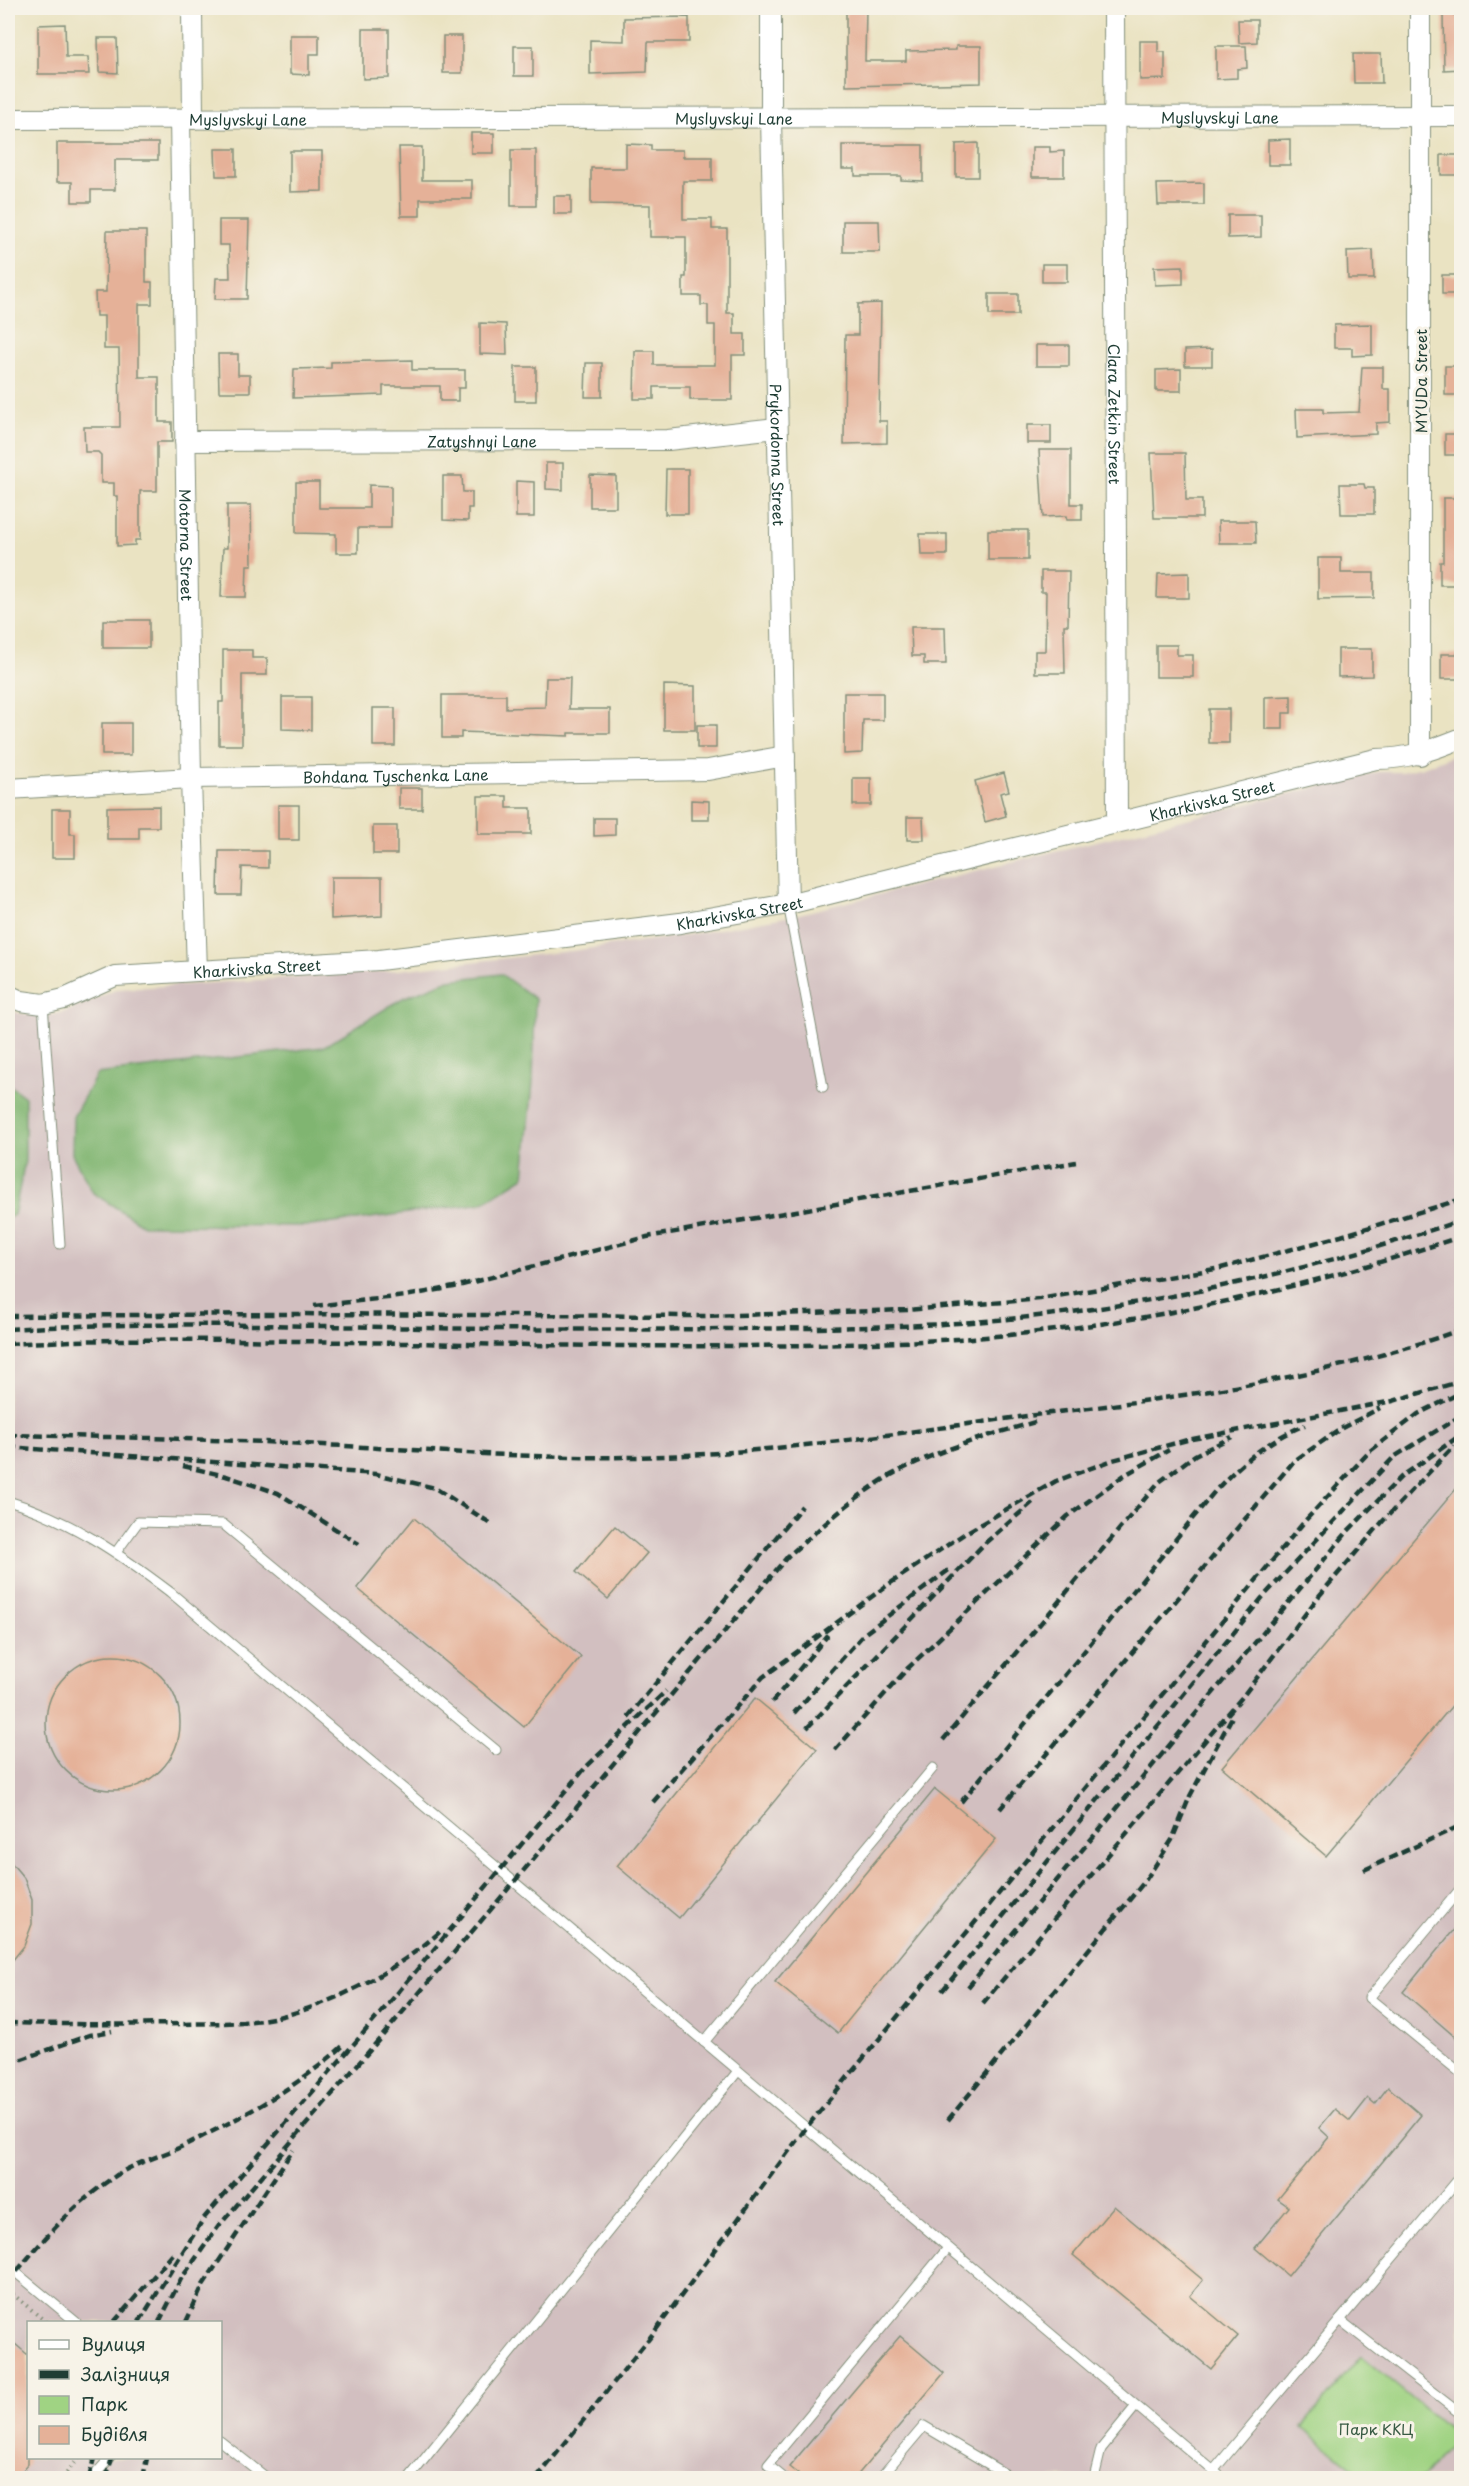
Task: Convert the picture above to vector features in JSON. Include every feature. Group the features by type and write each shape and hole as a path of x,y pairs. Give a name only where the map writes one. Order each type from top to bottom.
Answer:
{"street":[{"name":"Motorna Street","path":"192,8 186,119 185,441 197,970"},
{"name":"Prykordonna Street","path":"771,8 771,118 788,904"},
{"name":"Clara Zetkin Street","path":"1114,8 1118,821"},
{"name":"MYUDa Street","path":"1420,8 1420,755"},
{"name":"Myslyvskyi Lane","path":"8,119 1461,116"},
{"name":"Zatyshnyi Lane","path":"185,441 668,440 777,428"},
{"name":"Kharkivska Street","path":"8,995 21,1001 43,1004 64,999 115,976 379,960 559,940 680,923 788,904 1376,759 1399,759 1420,755 1461,738"},
{"name":"Bohdana Tyschenka Lane","path":"8,789 191,778 708,770 785,756"}],"lane":[{"path":"788,904 823,1087"},
{"path":"43,1004 60,1244"},
{"path":"8,1501 65,1524 117,1551 170,1592 1222,2478"},
{"path":"117,1551 138,1522 223,1524 496,1750"},
{"path":"704,2042 933,1768"},
{"path":"1461,1887 1369,1998 1461,2074"},
{"path":"409,2478 738,2071"},
{"path":"1213,2471 1461,2175"},
{"path":"784,2478 768,2465 948,2248"},
{"path":"8,2266 75,2321"},
{"path":"1340,2320 1461,2415"},
{"path":"1094,2478 1101,2449 1136,2406"},
{"path":"880,2478 924,2426 1012,2478"},
{"path":"222,2443 267,2478"},
{"path":"93,2478 108,2459"}],"path":[{"path":"8,2290 45,2321"},
{"path":"63,2478 77,2459"}],"shaded area":[{"path":"1461,752 1461,2478 8,2478 8,1009 44,1017 68,1011 118,989 380,972 682,936 791,916 1378,772 1401,772 1423,767"}],"green space":[{"path":"501,974 535,999 533,1082 524,1177 482,1203 311,1226 143,1225 93,1193 72,1154 73,1117 97,1074 323,1047 403,998 449,980"},
{"path":"8,1084 25,1097 25,1161 14,1215 8,1217"},
{"name":"Парк ККЦ","path":"1361,2356 1457,2436 1422,2478 1365,2478 1302,2427"}],"building":[{"path":"846,8 866,8 865,61 906,61 906,51 956,50 956,46 981,46 981,83 846,86"},
{"path":"1443,15 1461,15 1461,69 1444,70"},
{"path":"689,17 689,42 648,42 647,72 590,74 590,40 624,41 624,18"},
{"path":"1238,20 1257,20 1257,42 1239,43"},
{"path":"65,24 66,57 88,57 89,74 38,74 38,25"},
{"path":"363,29 389,29 389,78 363,79"},
{"path":"290,35 319,35 319,54 309,54 309,75 290,74"},
{"path":"443,36 462,36 462,73 443,73"},
{"path":"98,38 117,38 118,73 99,72"},
{"path":"1140,41 1158,41 1158,52 1165,52 1165,79 1140,80"},
{"path":"514,46 533,46 533,76 514,76"},
{"path":"1216,46 1246,46 1247,68 1237,69 1237,78 1216,79"},
{"path":"1353,54 1381,54 1382,83 1354,83"},
{"path":"471,133 494,133 494,153 471,153"},
{"path":"1290,139 1290,165 1268,165 1268,140"},
{"path":"57,143 158,143 158,160 115,160 115,190 91,190 91,202 72,202 72,182 57,182"},
{"path":"978,143 978,177 956,177 956,144"},
{"path":"626,144 651,145 651,150 683,150 683,157 712,157 712,181 683,181 683,219 712,219 712,229 727,229 727,313 734,313 734,334 745,334 745,355 732,355 732,400 690,400 690,387 654,387 654,399 634,399 635,351 654,351 654,365 715,365 715,325 708,325 708,305 701,305 701,296 683,296 683,277 686,277 686,237 650,237 650,205 591,204 591,168 626,168"},
{"path":"842,145 923,145 923,181 901,180 901,176 855,176 855,169 842,169"},
{"path":"399,147 422,147 422,180 472,180 472,199 420,199 420,216 401,216"},
{"path":"1032,147 1050,147 1050,152 1064,151 1064,177 1032,177"},
{"path":"215,149 236,149 236,176 216,176"},
{"path":"511,150 536,150 536,206 511,206"},
{"path":"290,151 322,151 322,191 290,192"},
{"path":"1441,155 1461,155 1461,175 1441,175"},
{"path":"1204,183 1204,205 1158,205 1157,184"},
{"path":"554,196 571,196 571,214 554,214"},
{"path":"1228,215 1261,215 1261,237 1228,238"},
{"path":"219,220 249,220 247,299 215,299 216,278 230,278 229,245 219,245"},
{"path":"843,221 879,221 880,252 843,252"},
{"path":"107,231 146,231 146,282 152,282 152,304 139,304 139,377 159,377 159,422 172,422 172,442 157,442 157,491 140,491 140,540 135,540 135,545 117,546 117,496 114,496 114,483 101,483 101,455 98,452 85,452 84,427 120,427 119,349 104,349 104,316 96,316 95,292 106,292"},
{"path":"1373,250 1374,279 1348,279 1347,251"},
{"path":"1042,264 1067,264 1067,282 1042,282"},
{"path":"1183,266 1183,284 1155,285 1154,267"},
{"path":"1442,275 1461,275 1461,294 1442,294"},
{"path":"989,294 1018,294 1018,315 989,315"},
{"path":"881,303 879,421 887,421 887,443 844,444 845,335 858,335 858,304"},
{"path":"480,323 506,324 507,355 480,354"},
{"path":"1372,324 1372,355 1352,356 1352,348 1334,348 1334,325"},
{"path":"1036,345 1069,345 1069,366 1036,366"},
{"path":"1212,349 1212,366 1185,366 1185,350"},
{"path":"218,354 238,354 238,375 250,375 250,392 219,392"},
{"path":"412,360 412,370 465,370 465,388 458,388 458,401 440,401 440,386 383,386 383,395 293,398 294,369 331,368 331,362"},
{"path":"586,363 602,363 602,397 585,397"},
{"path":"1445,366 1461,366 1461,395 1445,395"},
{"path":"515,367 536,367 536,401 515,401"},
{"path":"1362,367 1383,367 1383,389 1390,389 1390,422 1376,423 1376,434 1297,438 1296,409 1323,409 1323,413 1359,412"},
{"path":"1181,369 1181,391 1156,391 1156,370"},
{"path":"1027,425 1051,425 1051,443 1027,443"},
{"path":"1445,434 1461,434 1461,455 1445,455"},
{"path":"1039,450 1071,450 1071,504 1082,504 1082,520 1067,520 1066,516 1043,517"},
{"path":"1151,453 1185,453 1186,500 1202,500 1202,518 1154,518"},
{"path":"546,463 563,463 563,490 546,489"},
{"path":"666,469 688,469 688,514 665,514"},
{"path":"590,475 616,476 616,507 590,507"},
{"path":"443,476 462,476 463,492 472,492 472,508 468,508 468,521 443,520"},
{"path":"516,481 534,482 534,517 516,517"},
{"path":"296,482 319,482 319,508 369,508 369,485 391,486 391,528 358,528 358,553 336,553 336,534 296,533"},
{"path":"1340,484 1364,484 1365,488 1374,488 1374,514 1341,514"},
{"path":"1443,498 1461,498 1461,585 1440,585 1440,562 1443,562"},
{"path":"227,505 251,505 252,565 247,565 246,597 221,597 223,548 227,548"},
{"path":"1218,521 1255,521 1256,543 1219,543"},
{"path":"988,530 1028,530 1028,560 988,560"},
{"path":"920,534 947,534 947,555 921,555"},
{"path":"1318,558 1341,558 1341,573 1374,573 1374,598 1318,599"},
{"path":"1041,571 1069,571 1068,625 1064,625 1065,673 1035,673 1035,651 1045,651 1046,592 1041,592"},
{"path":"1189,573 1189,598 1157,598 1158,574"},
{"path":"103,620 149,620 149,648 103,648"},
{"path":"911,627 945,627 946,664 924,664 924,656 912,656"},
{"path":"1156,645 1177,645 1177,655 1193,655 1193,677 1156,677"},
{"path":"1338,649 1372,649 1372,676 1338,677"},
{"path":"223,650 252,650 252,658 267,658 267,675 242,675 242,745 219,745 219,702 223,702"},
{"path":"1441,654 1461,654 1461,679 1441,679"},
{"path":"546,678 570,678 569,709 610,709 610,733 569,733 569,736 461,732 461,738 442,738 442,695 506,695 506,708 545,707"},
{"path":"664,685 695,686 695,730 664,730"},
{"path":"844,693 883,693 883,720 863,720 862,753 844,754"},
{"path":"1291,696 1291,713 1283,713 1283,729 1265,729 1265,697"},
{"path":"282,697 311,697 311,730 282,729"},
{"path":"373,708 395,708 395,746 373,746"},
{"path":"1209,709 1229,709 1229,743 1209,743"},
{"path":"102,723 131,723 131,755 102,755"},
{"path":"697,725 716,725 716,748 697,748"},
{"path":"1004,773 1009,791 1000,793 1006,816 985,822 975,781"},
{"path":"853,778 871,778 871,805 853,805"},
{"path":"399,788 422,788 422,809 399,809"},
{"path":"478,796 507,796 507,808 531,808 531,834 478,834"},
{"path":"691,800 709,801 709,820 691,820"},
{"path":"278,805 299,805 299,840 278,840"},
{"path":"159,806 159,827 139,827 139,839 107,839 107,807"},
{"path":"52,809 70,809 70,834 75,834 75,858 52,858"},
{"path":"907,817 923,817 924,840 907,840"},
{"path":"594,818 615,818 615,835 594,836"},
{"path":"373,826 397,826 397,854 373,854"},
{"path":"219,851 268,851 268,868 242,867 241,895 218,895"},
{"path":"331,877 382,877 382,916 331,919"},
{"path":"1461,1483 1461,1695 1326,1856 1222,1767"},
{"path":"414,1518 581,1657 524,1727 357,1588"},
{"path":"615,1526 647,1553 608,1599 576,1572"},
{"path":"113,1656 139,1661 161,1675 175,1697 180,1723 175,1749 161,1771 139,1785 113,1790 87,1785 65,1771 51,1749 46,1723 51,1697 65,1675 87,1661"},
{"path":"755,1698 817,1749 679,1918 617,1866"},
{"path":"935,1789 996,1839 838,2033 775,1982"},
{"path":"8,1859 24,1878 32,1900 32,1924 24,1946 8,1966"},
{"path":"1461,1921 1461,2042 1403,1992"},
{"path":"1388,2087 1421,2115 1288,2276 1255,2248 1289,2207 1278,2199 1329,2137 1319,2128 1335,2109 1350,2121 1368,2098 1375,2104"},
{"path":"1114,2206 1203,2280 1190,2296 1238,2336 1211,2369 1073,2255"},
{"path":"900,2336 944,2373 855,2478 803,2478 789,2467"},
{"path":"8,2338 27,2354 28,2464 17,2478 8,2478"}],"railway":[{"path":"314,1306 405,1296 454,1287 647,1237 1076,1162"},
{"path":"8,1316 280,1314 704,1316 907,1310 1040,1299 1221,1268 1341,1236 1462,1199"},
{"path":"8,1329 102,1325 686,1329 844,1328 958,1323 1086,1310 1213,1288 1339,1258 1462,1220"},
{"path":"8,1344 107,1340 206,1340 751,1346 958,1339 1086,1326 1213,1304 1339,1274 1462,1236"},
{"path":"8,1435 245,1441 550,1456 640,1457 731,1452 868,1437 1259,1383 1361,1360 1462,1329"},
{"path":"653,1802 763,1677 889,1584 967,1532 1056,1481 1113,1460 1187,1440 1393,1401 1462,1381"},
{"path":"537,2478 652,2335 806,2128 1304,1522 1370,1451 1418,1414 1462,1392"},
{"path":"1000,1809 1294,1461 1342,1428 1380,1408"},
{"path":"942,1991 1262,1598 1394,1457 1462,1415"},
{"path":"160,2321 181,2279 218,2227 487,1914 788,1556 852,1502 893,1474 910,1465 980,1438 1035,1422"},
{"path":"961,1802 1215,1491 1256,1453 1305,1425"},
{"path":"968,1987 1348,1531 1401,1477 1462,1434"},
{"path":"943,1740 1158,1483 1195,1455 1232,1437"},
{"path":"983,2003 1243,1696 1319,1596 1383,1521 1454,1446"},
{"path":"8,1447 376,1474 435,1488 490,1523"},
{"path":"835,1750 907,1669 1068,1516 1123,1476 1169,1450"},
{"path":"183,1466 226,1476 278,1493 359,1544"},
{"path":"807,1728 984,1544 1034,1501"},
{"path":"628,1717 802,1506"},
{"path":"794,1713 864,1634 950,1569"},
{"path":"772,1702 828,1635"},
{"path":"140,2321 204,2218 390,2002 586,1767 666,1691"},
{"path":"948,2120 1145,1881 1172,1840 1190,1796 1232,1717"},
{"path":"1364,1870 1462,1825"},
{"path":"8,2023 181,2024 273,2018 295,2013 340,1996 385,1972 425,1945 442,1930"},
{"path":"8,2064 90,2035 112,2031"},
{"path":"8,2282 70,2212 114,2177 248,2113 308,2075 344,2045"},
{"path":"186,2321 203,2285 293,2150"},
{"path":"115,2321 173,2254"},
{"path":"89,2478 94,2459"},
{"path":"106,2478 112,2459"},
{"path":"143,2478 147,2459"}]}
